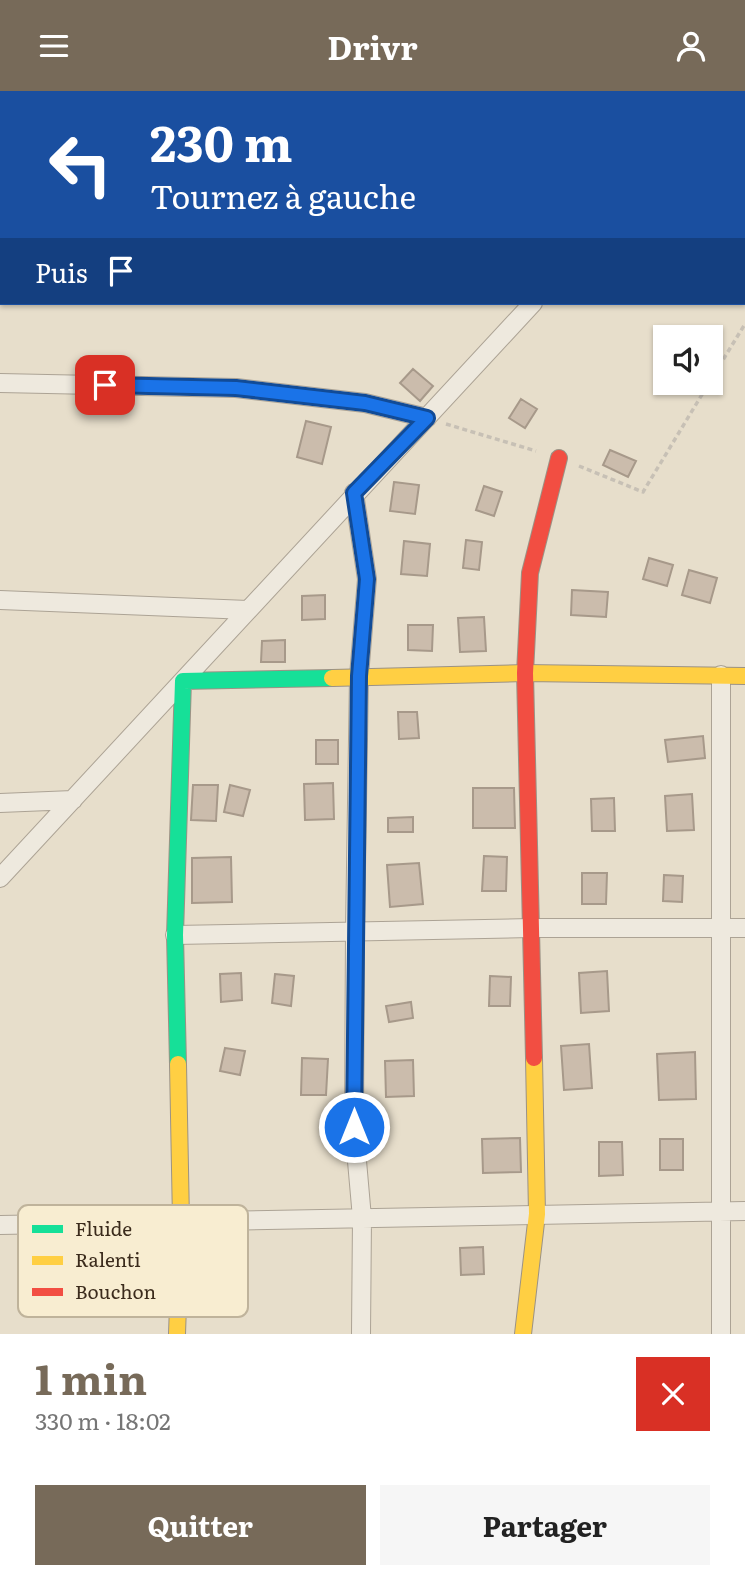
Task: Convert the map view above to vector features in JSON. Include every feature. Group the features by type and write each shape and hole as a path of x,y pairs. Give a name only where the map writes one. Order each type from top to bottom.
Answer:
{"street":[{"path":"0,878 354,493 531,305"},
{"path":"0,383 236,388 365,403 427,418"},
{"path":"523,1334 537,1214 525,673 530,573 559,458"},
{"path":"354,493 367,579 359,676 355,931 354,1127 362,1217 361,1334"},
{"path":"0,600 248,610"},
{"path":"183,681 525,673 745,676"},
{"path":"721,675 721,1334"},
{"path":"181,1205 175,935 183,681"},
{"path":"0,803 73,800"},
{"path":"175,935 531,928 745,928"},
{"path":"248,1220 745,1211"},
{"path":"0,1225 18,1225"}],"path":[{"path":"723,360 745,324"},
{"path":"427,418 559,458 643,492 702,395"}],"building":[{"path":"413,369 433,386 420,401 400,383"},
{"path":"521,399 537,409 525,428 509,418"},
{"path":"306,421 331,427 322,464 297,457"},
{"path":"610,450 636,461 628,477 603,465"},
{"path":"394,482 419,485 415,514 390,511"},
{"path":"484,486 502,492 494,516 476,510"},
{"path":"466,540 482,542 479,570 463,568"},
{"path":"404,541 430,544 427,576 401,574"},
{"path":"649,558 673,565 667,586 643,579"},
{"path":"689,570 717,578 710,603 682,595"},
{"path":"572,590 608,592 606,617 571,615"},
{"path":"325,595 325,619 302,620 302,596"},
{"path":"484,617 486,651 460,652 458,618"},
{"path":"408,625 433,625 432,651 408,650"},
{"path":"285,640 285,662 261,662 262,641"},
{"path":"398,712 417,712 419,738 399,739"},
{"path":"703,736 705,758 668,762 665,740"},
{"path":"316,740 338,740 338,764 316,764"},
{"path":"333,783 334,819 305,820 304,784"},
{"path":"193,785 218,785 216,821 191,820"},
{"path":"230,785 250,790 243,816 224,812"},
{"path":"473,788 514,788 515,828 473,828"},
{"path":"692,794 694,830 667,831 665,796"},
{"path":"614,798 615,831 592,831 591,799"},
{"path":"413,817 413,832 388,832 388,818"},
{"path":"484,856 507,857 506,891 482,891"},
{"path":"231,857 232,902 192,903 192,858"},
{"path":"419,863 423,904 390,907 387,865"},
{"path":"582,873 607,873 606,904 582,904"},
{"path":"664,875 683,876 682,902 663,901"},
{"path":"607,971 609,1011 581,1013 579,973"},
{"path":"241,973 242,1000 221,1002 220,974"},
{"path":"275,974 294,976 291,1006 272,1003"},
{"path":"490,976 511,977 510,1006 489,1006"},
{"path":"411,1002 413,1018 389,1022 386,1006"},
{"path":"589,1044 592,1088 564,1090 561,1046"},
{"path":"225,1048 245,1051 240,1075 220,1071"},
{"path":"695,1052 696,1099 659,1100 657,1054"},
{"path":"302,1058 328,1059 326,1095 301,1095"},
{"path":"413,1060 414,1096 386,1097 385,1061"},
{"path":"520,1138 521,1172 483,1173 482,1139"},
{"path":"660,1139 683,1139 683,1170 660,1170"},
{"path":"599,1142 622,1142 623,1175 599,1176"},
{"path":"483,1247 484,1274 461,1275 460,1248"}],"traffic: fast":[{"path":"178,1064 175,935 183,681 332,678"}],"traffic: slow":[{"path":"332,678 525,673 745,676"},
{"path":"523,1334 537,1214 534,1058"},
{"path":"178,1064 181,1205"},
{"path":"177,1334 178,1317"}],"traffic: jam":[{"path":"534,1058 525,673 530,573 559,458"}],"route":[{"path":"105,385 236,388 365,403 427,418 354,493 367,579 359,676 354,1127"}]}
